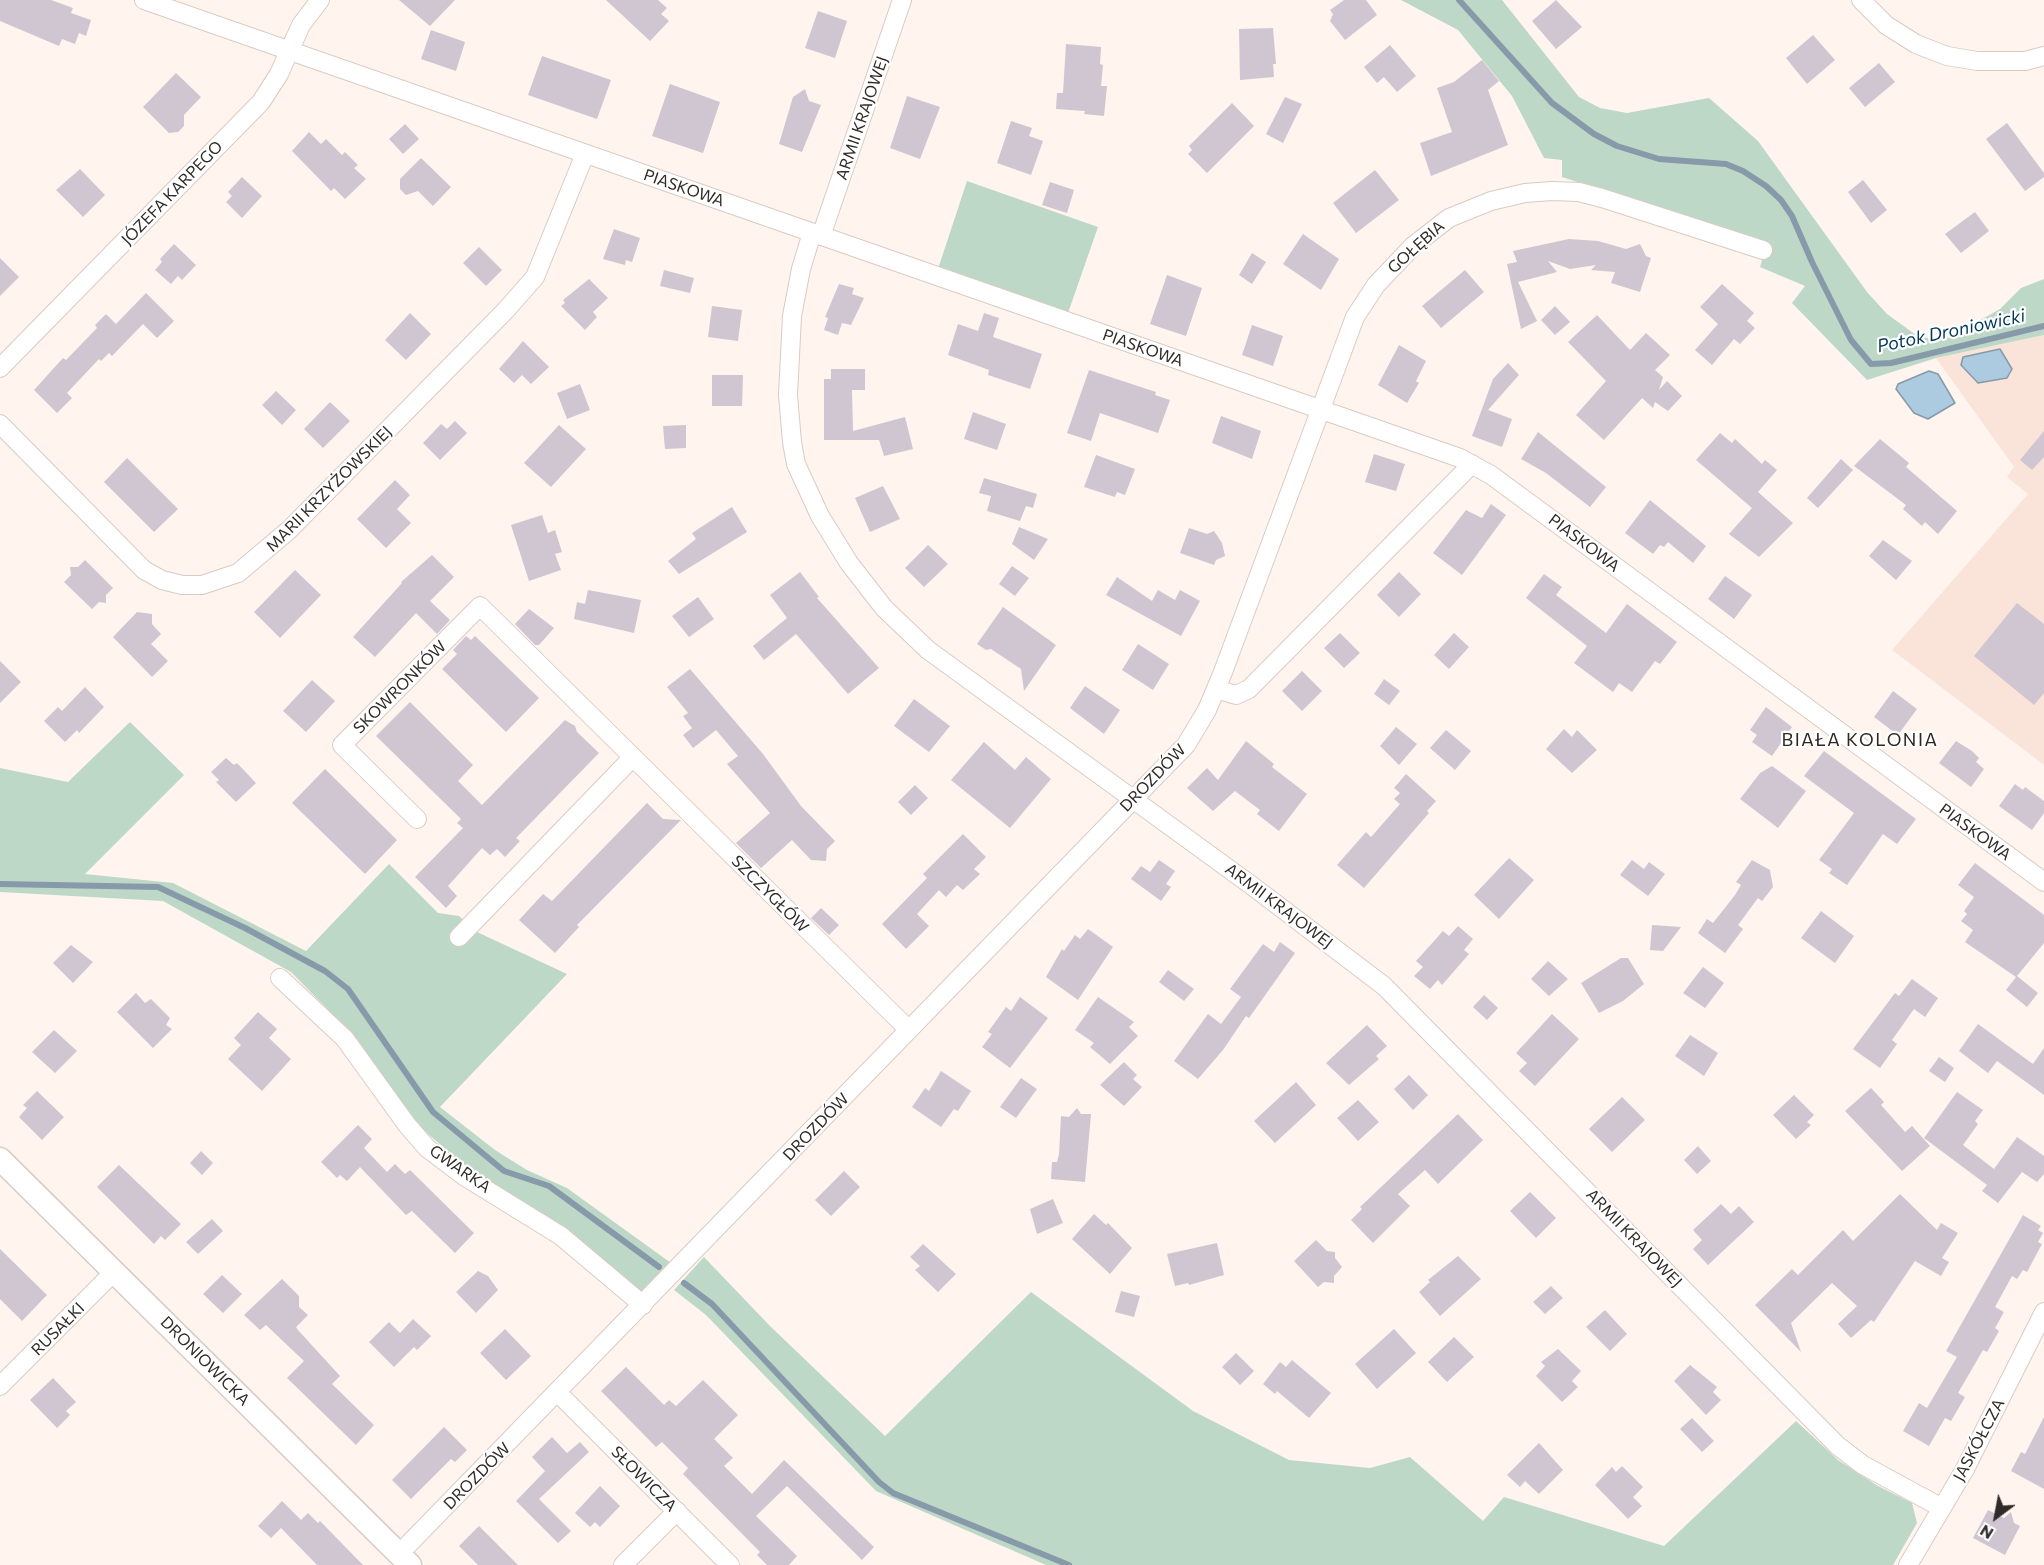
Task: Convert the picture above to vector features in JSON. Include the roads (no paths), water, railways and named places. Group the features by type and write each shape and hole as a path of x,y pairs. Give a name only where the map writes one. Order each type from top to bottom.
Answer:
{"street":[{"name":"PIASKOWA","path":"144,0 1319,408 1472,464 1491,475 2044,882"},
{"name":"JÓZEFA KARPEGO","path":"0,368 261,102 279,74 301,25 320,0"},
{"name":"ARMII KRAJOWEJ","path":"902,0 817,235 792,316 788,395 796,464 820,516 868,588 915,639 1384,986 1838,1446 1863,1464 1942,1508"},
{"path":"1861,0 1886,25 1916,44 1947,56 1977,62 2025,61 2044,56"},
{"name":"MARII KRZYŻOWSKIEJ","path":"0,424 144,570 162,580 182,585 202,585 238,573 289,530 506,310 535,277 585,154"},
{"name":"GOŁĘBIA","path":"1319,408 1355,317 1376,285 1432,230 1449,218 1491,201 1525,193 1579,192 1763,250"},
{"name":"DROZDÓW","path":"405,1560 642,1305 1186,745 1197,729 1216,689 1319,408"},
{"path":"1216,689 1236,695 1249,689 1472,464"},
{"name":"SZCZYGŁÓW","path":"480,606 909,1030"},
{"name":"SKOWRONKÓW","path":"417,819 342,745 480,606"},
{"path":"459,937 632,758"},
{"name":"GWARKA","path":"280,978 345,1039 407,1125 427,1148 464,1176 561,1236 642,1305"},
{"name":"DRONIOWICKA","path":"0,1158 405,1560"},
{"name":"RUSAŁKI","path":"0,1386 115,1271"},
{"name":"JASKÓŁCZA","path":"1908,1565 1965,1469 2044,1312"},
{"name":"SŁOWICZA","path":"558,1393 730,1565"},
{"path":"623,1565 677,1511"}],"water":[{"path":"2000,349 2012,369 2007,378 1978,383 1961,365 1963,357"},
{"path":"1929,371 1938,374 1955,403 1928,419 1914,413 1896,389 1898,384"}],"waterway":[{"name":"Potok Droniowicki","path":"1459,0 1552,103 1594,134 1617,146 1659,159 1726,164 1743,171 1766,186 1781,200 1792,216 1851,340 1871,364 1891,363 2044,326"},
{"path":"0,884 158,887 245,928 325,971 348,989 433,1112 504,1171 549,1186 659,1267"},
{"path":"684,1283 712,1304 879,1482 893,1493 1069,1565"}],"district":[{"name":"BIAŁA KOLONIA","path":"1860,740"}]}
